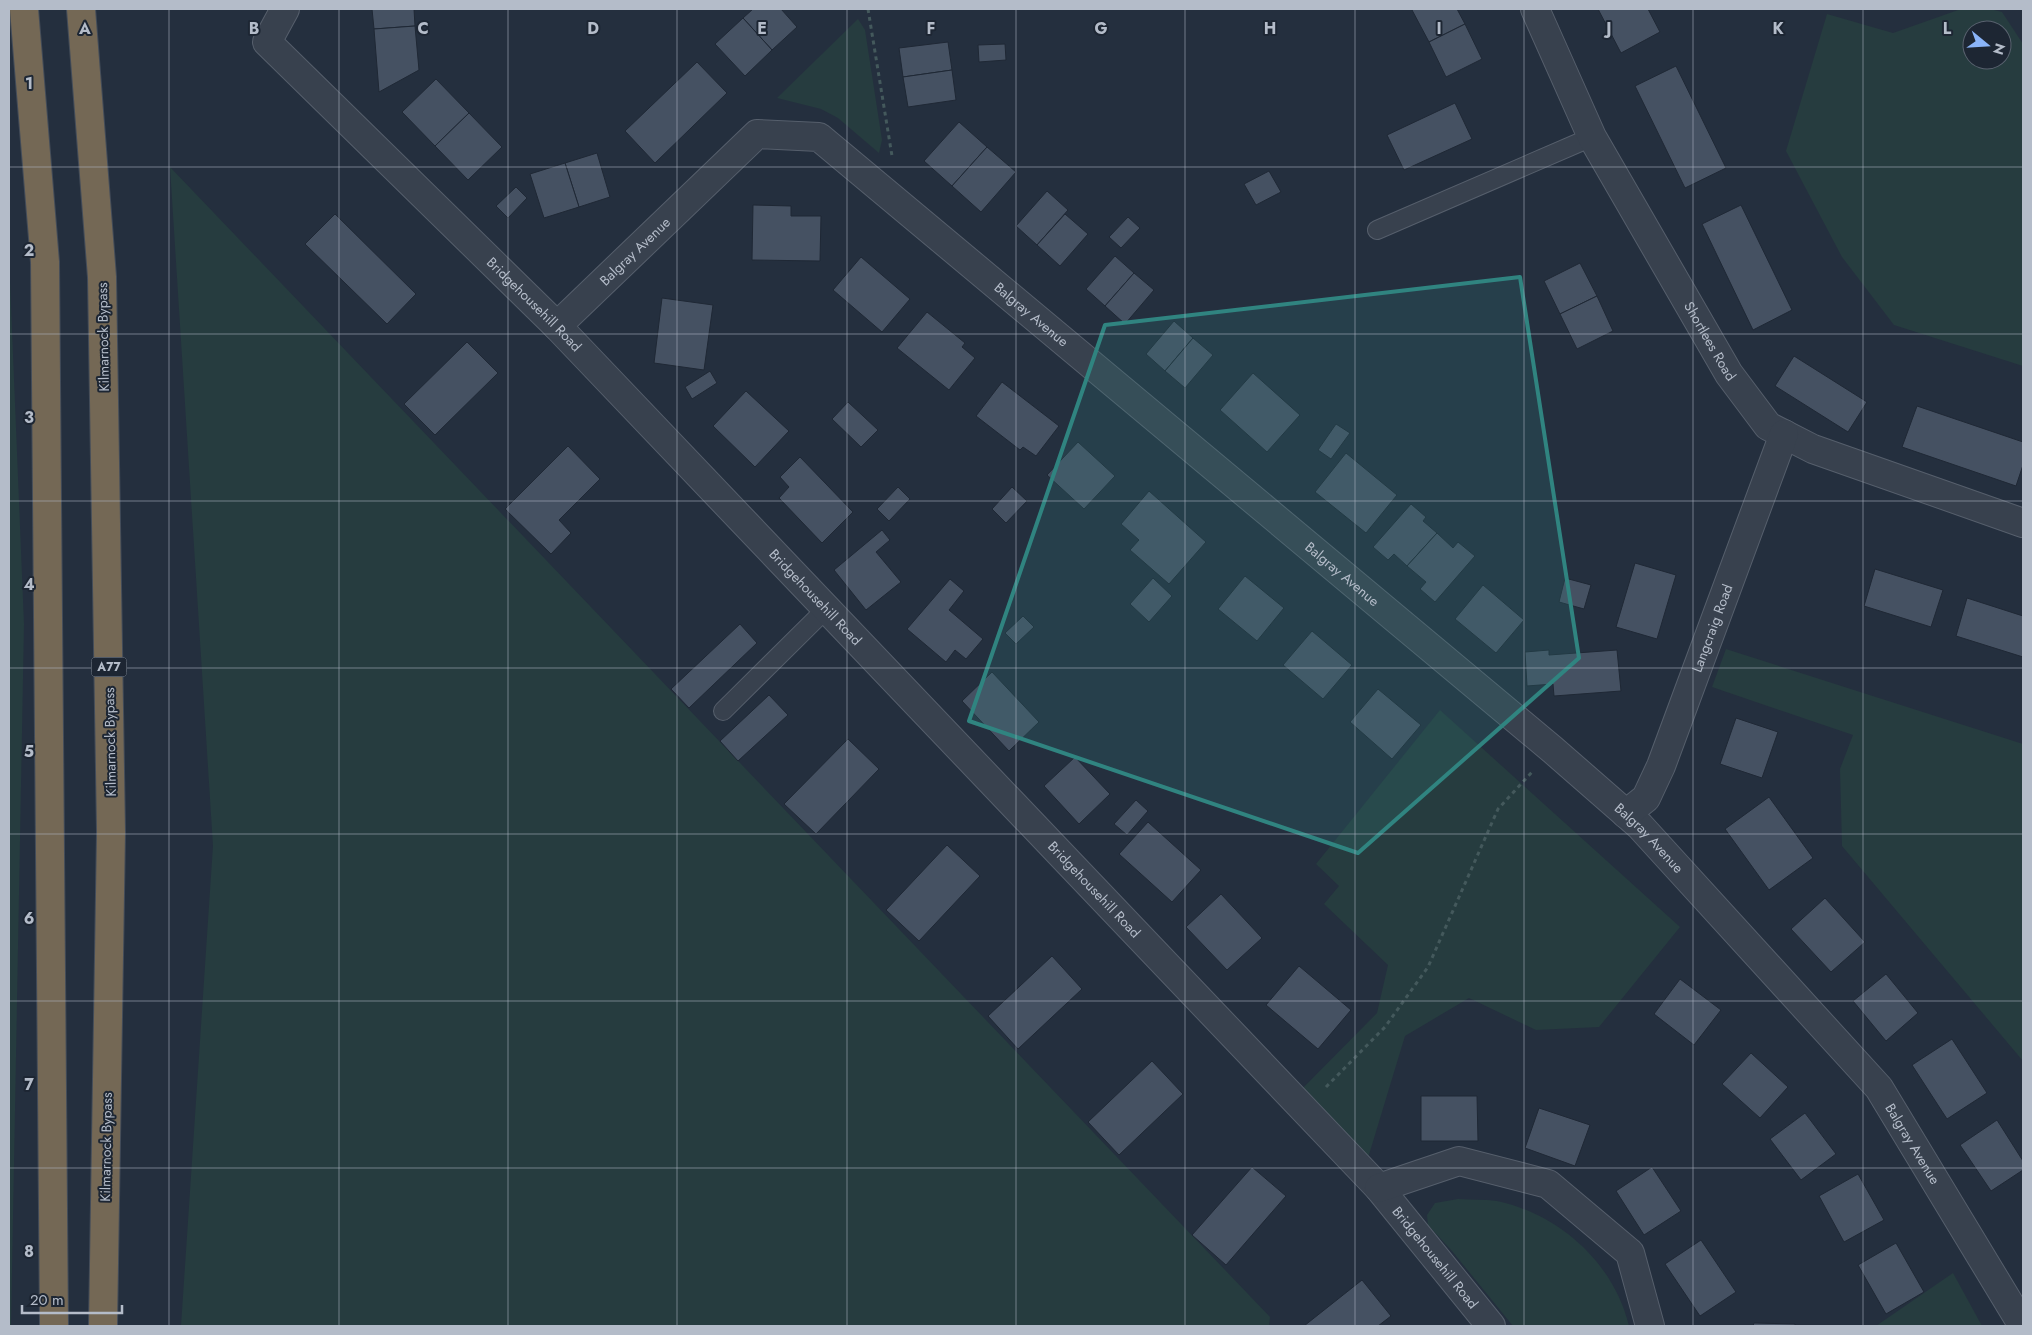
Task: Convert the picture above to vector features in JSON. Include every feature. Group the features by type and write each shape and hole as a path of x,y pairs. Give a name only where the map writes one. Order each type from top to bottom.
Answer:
{"highway":[{"path":"24,9 45,262 54,1326"},
{"name":"Kilmarnock Bypass","path":"81,9 102,277 111,832 103,1326"}],"street":[{"name":"Bridgehousehill Road","path":"285,9 267,42 557,326 1304,1109 1379,1188 1491,1326"},
{"name":"Shortlees Road","path":"1535,9 1592,137 1729,374 1768,426 1814,449 2023,523"},
{"name":"Balgray Avenue","path":"557,326 757,134 819,137 1553,750 1640,826 1880,1088 2023,1326"},
{"name":"Langcraig Road","path":"1626,814 1646,798 1661,766 1784,434"},
{"path":"1379,1188 1459,1161 1548,1184 1630,1252 1650,1326"}],"lane":[{"path":"1378,230 1592,137"},
{"path":"723,711 826,609"}],"path":[{"path":"868,9 899,203"},
{"path":"1304,1109 1385,1027 1428,967 1498,809 1553,750"}],"highlighted area":[{"path":"1520,277 1579,658 1358,853 969,721 1105,325"}],"green space":[{"path":"1961,9 1990,9 2002,12 2007,20 1962,20 1962,70 2012,70 2012,27 2023,44 2023,366 1894,325 1842,257 1786,151 1827,14 1893,33"},
{"path":"858,19 865,30 882,140 879,153 838,118 821,109 777,98"},
{"path":"170,167 1270,1317 1269,1326 181,1326 213,846"},
{"path":"9,256 24,624 11,1326 9,1326"},
{"path":"1726,649 2023,744 2023,1061 1842,846 1840,769 1853,735 1712,687"},
{"path":"1440,710 1680,927 1599,1027 1536,1030 1469,998 1405,1036 1368,1158 1299,1092 1377,1013 1388,965 1324,904 1339,886 1316,864"},
{"path":"1458,1199 1497,1201 1542,1217 1562,1230 1581,1245 1597,1262 1611,1282 1622,1303 1629,1326 1513,1326 1452,1251 1428,1225 1427,1215 1435,1203"},
{"path":"1953,1273 1982,1326 1876,1326"}],"building":[{"path":"372,9 414,9 415,26 374,29"},
{"path":"753,9 781,9 797,27 772,50 743,18"},
{"path":"1457,9 1465,24 1429,42 1412,10"},
{"path":"1598,9 1648,9 1660,32 1621,53"},
{"path":"743,18 772,50 745,76 715,44"},
{"path":"1465,24 1482,59 1446,77 1429,42"},
{"path":"415,26 419,70 379,92 374,29"},
{"path":"948,42 952,70 903,77 899,48"},
{"path":"1005,44 1006,60 979,62 978,45"},
{"path":"697,62 727,93 655,163 625,131"},
{"path":"1676,66 1726,168 1685,188 1635,86"},
{"path":"952,70 956,100 908,107 903,77"},
{"path":"436,79 469,113 435,146 402,112"},
{"path":"1455,103 1472,139 1404,170 1387,135"},
{"path":"469,113 502,147 468,180 435,146"},
{"path":"959,122 987,147 952,186 924,161"},
{"path":"987,147 1016,172 981,212 952,186"},
{"path":"597,153 610,197 579,207 565,163"},
{"path":"565,163 579,207 544,218 530,174"},
{"path":"1269,171 1281,192 1256,205 1244,184"},
{"path":"516,187 527,198 508,218 496,206"},
{"path":"1047,191 1068,210 1037,245 1016,226"},
{"path":"753,205 791,206 791,216 821,216 820,261 752,260"},
{"path":"1741,205 1792,310 1753,330 1702,224"},
{"path":"335,214 416,294 387,324 305,244"},
{"path":"1065,214 1088,234 1060,266 1037,245"},
{"path":"1128,217 1140,228 1121,248 1109,237"},
{"path":"1115,256 1134,273 1105,306 1086,289"},
{"path":"861,257 910,299 882,332 833,290"},
{"path":"1580,263 1597,296 1560,314 1544,281"},
{"path":"1134,273 1154,290 1125,324 1105,306"},
{"path":"1597,296 1613,331 1577,349 1560,314"},
{"path":"662,298 713,305 704,370 654,363"},
{"path":"927,312 965,343 962,347 975,358 949,390 897,348"},
{"path":"1174,321 1193,338 1165,371 1146,354"},
{"path":"1193,338 1213,355 1185,388 1165,371"},
{"path":"467,342 498,373 435,435 404,404"},
{"path":"1794,356 1867,402 1848,432 1775,386"},
{"path":"710,371 717,383 692,399 685,387"},
{"path":"1253,373 1300,415 1267,452 1220,410"},
{"path":"1002,382 1059,426 1036,456 1023,447 1020,450 976,416"},
{"path":"746,391 789,431 755,467 713,426"},
{"path":"848,402 878,430 861,447 832,419"},
{"path":"1917,406 2023,442 2023,465 2016,486 1902,447"},
{"path":"1336,424 1350,433 1331,459 1318,450"},
{"path":"1078,442 1115,476 1084,509 1047,475"},
{"path":"568,446 600,479 559,520 571,533 551,554 505,509"},
{"path":"1346,453 1397,495 1366,533 1315,492"},
{"path":"800,457 853,512 822,543 779,498 789,487 780,477"},
{"path":"898,487 910,499 889,521 877,509"},
{"path":"1012,487 1027,501 1006,523 992,509"},
{"path":"1149,491 1206,542 1169,584 1130,550 1139,540 1121,524"},
{"path":"1411,504 1426,517 1423,521 1437,533 1407,566 1394,554 1388,560 1373,547"},
{"path":"882,530 890,540 876,552 901,582 866,610 834,570"},
{"path":"1437,533 1453,548 1458,542 1475,556 1435,602 1420,589 1426,582 1407,566"},
{"path":"1635,563 1676,575 1657,639 1616,627"},
{"path":"1875,569 1943,590 1931,627 1864,606"},
{"path":"1245,576 1284,608 1257,641 1218,609"},
{"path":"1153,578 1172,596 1149,622 1130,604"},
{"path":"1565,578 1591,585 1584,609 1559,602"},
{"path":"950,579 964,591 949,610 983,639 966,659 955,650 946,662 907,629"},
{"path":"1483,585 1524,620 1496,653 1455,619"},
{"path":"1967,598 2023,616 2023,657 1956,636"},
{"path":"1023,616 1034,627 1016,644 1005,633"},
{"path":"740,624 757,643 689,708 671,689"},
{"path":"1312,631 1352,665 1323,699 1283,665"},
{"path":"1549,650 1549,655 1617,650 1621,691 1554,696 1553,684 1527,686 1525,652"},
{"path":"992,672 1039,722 1009,751 962,701"},
{"path":"1378,689 1421,725 1392,759 1350,722"},
{"path":"769,695 788,715 738,761 720,741"},
{"path":"1736,718 1778,732 1762,778 1720,764"},
{"path":"848,739 879,769 816,834 784,804"},
{"path":"1075,757 1110,794 1079,824 1044,786"},
{"path":"1769,797 1813,858 1769,890 1725,829"},
{"path":"1136,800 1148,811 1127,835 1114,824"},
{"path":"1148,822 1201,870 1172,902 1119,854"},
{"path":"947,845 980,876 919,941 886,910"},
{"path":"1221,894 1262,938 1227,970 1186,927"},
{"path":"1825,898 1865,942 1831,972 1791,929"},
{"path":"1052,956 1082,989 1018,1049 988,1016"},
{"path":"1299,966 1351,1010 1318,1049 1266,1005"},
{"path":"1886,974 1918,1013 1886,1041 1853,1001"},
{"path":"1680,979 1721,1010 1694,1045 1654,1014"},
{"path":"1952,1039 1987,1093 1947,1119 1912,1065"},
{"path":"1751,1053 1788,1087 1760,1118 1722,1084"},
{"path":"1152,1061 1183,1094 1119,1155 1088,1122"},
{"path":"1421,1096 1477,1096 1478,1141 1421,1141"},
{"path":"1539,1108 1590,1125 1575,1166 1525,1148"},
{"path":"1805,1113 1836,1154 1801,1180 1770,1139"},
{"path":"1997,1120 2023,1161 2023,1170 1991,1191 1960,1145"},
{"path":"1252,1167 1286,1196 1226,1265 1192,1235"},
{"path":"1652,1167 1681,1211 1644,1235 1616,1191"},
{"path":"1858,1174 1884,1220 1844,1242 1819,1196"},
{"path":"1701,1240 1736,1292 1700,1316 1665,1264"},
{"path":"1896,1243 1924,1292 1886,1314 1858,1265"},
{"path":"1362,1280 1391,1316 1378,1326 1304,1326"},
{"path":"1754,1323 1795,1324 1795,1326 1753,1326"}]}
